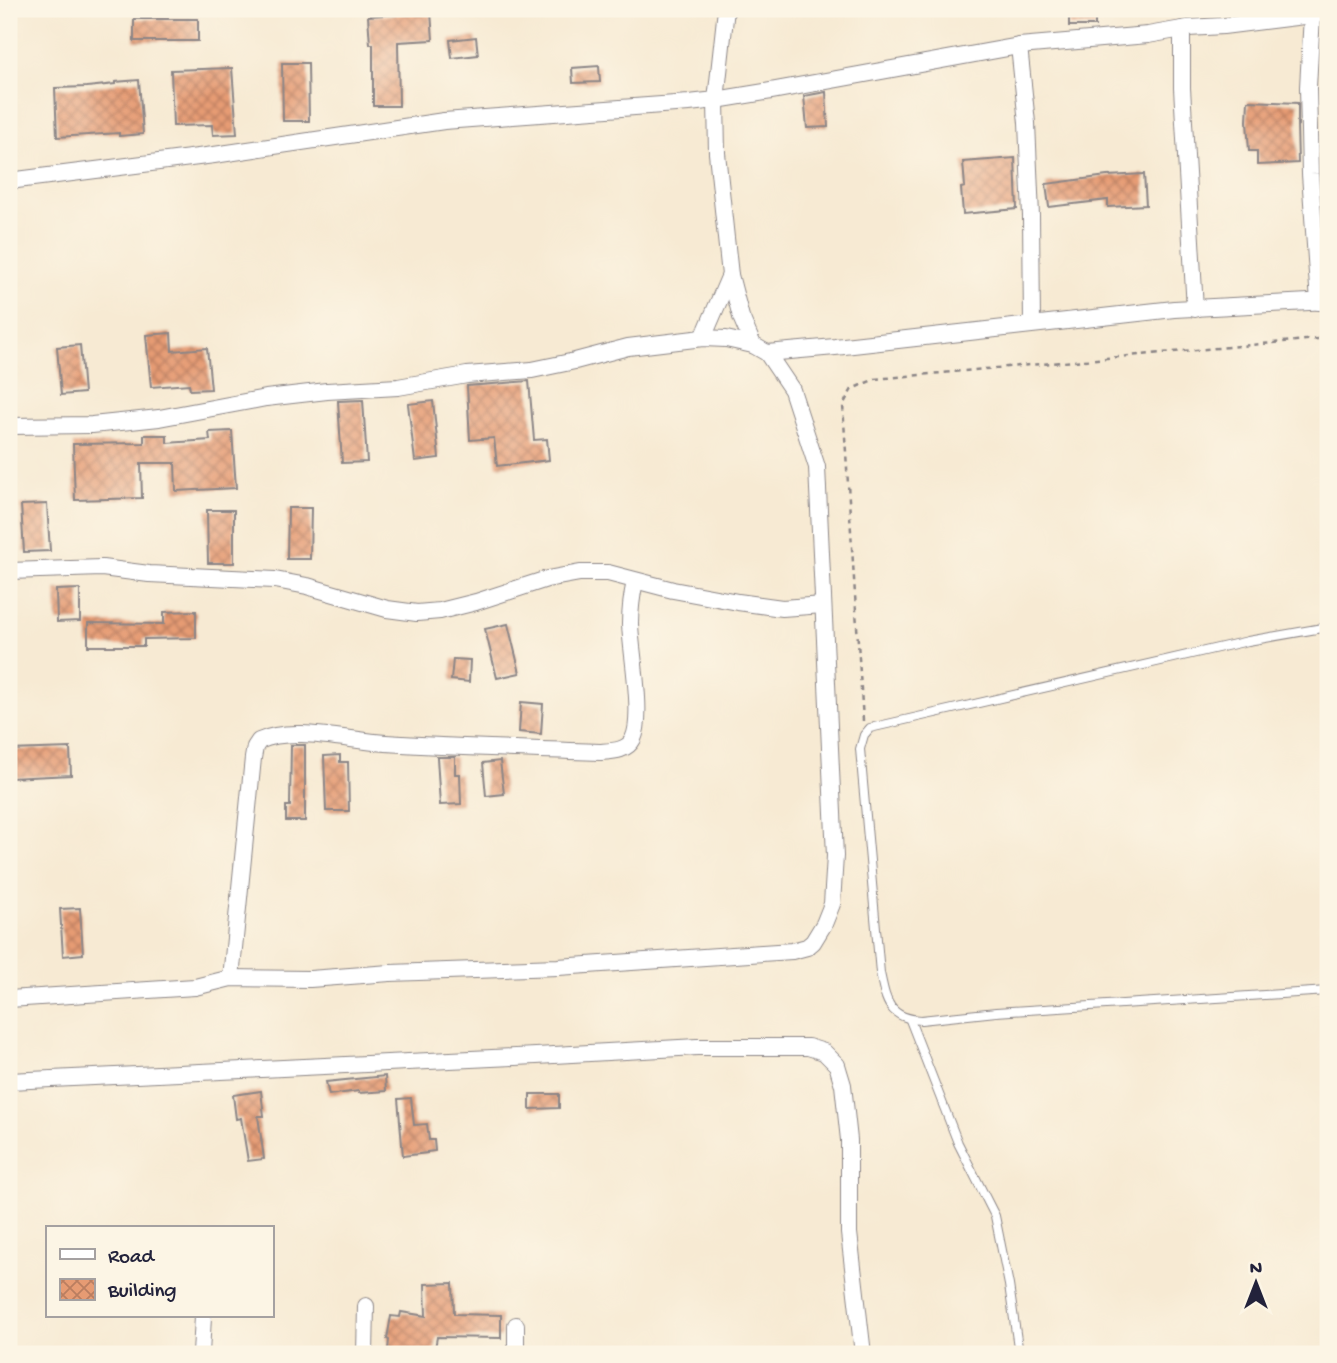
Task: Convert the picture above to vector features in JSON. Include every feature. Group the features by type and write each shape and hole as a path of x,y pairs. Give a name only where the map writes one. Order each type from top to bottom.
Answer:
{"street":[{"path":"9,999 195,987 231,978 310,978 735,956 792,951 807,947 813,942 832,904 834,889 817,467 792,390 760,349 741,317 730,275 717,153 716,100 726,9"},
{"path":"9,181 214,156 444,121 716,100 1019,46 1148,35 1320,14 1308,88 1310,162 1324,301 1195,309 1032,324 835,347 760,349 726,339 703,338 628,347 531,370 467,375 398,387 266,398 159,418 92,425 9,426"},
{"path":"1182,29 1182,88 1195,309"},
{"path":"1019,46 1027,123 1032,324"},
{"path":"703,338 730,275"},
{"path":"9,571 102,568 149,574 275,580 307,586 387,609 417,613 440,611 547,579 580,573 608,573 673,590 782,608 823,605"},
{"path":"231,978 253,758 258,741 286,734 385,743 600,752 620,750 628,746 637,727 630,625 635,581"},
{"path":"9,1081 697,1047 808,1047 824,1052 837,1065 843,1085 849,1140 849,1233 863,1354"},
{"path":"365,1354 366,1306"},
{"path":"201,1354 203,1318"},
{"path":"516,1325 516,1354"}],"lane":[{"path":"1328,627 1248,641 870,728 864,735 860,749 880,973 886,1001 900,1016 921,1020 996,1012 1328,991"},
{"path":"910,1020 958,1143 995,1216 1019,1354"}],"path":[{"path":"864,735 843,405 852,389 875,379 1328,338"}],"building":[{"path":"1069,9 1095,9 1095,26 1069,26"},
{"path":"431,12 433,40 398,42 399,106 373,106 373,44 370,44 368,16"},
{"path":"134,19 198,19 198,41 134,41"},
{"path":"476,37 478,55 452,58 450,40"},
{"path":"282,63 308,63 309,121 283,121"},
{"path":"599,66 600,82 573,83 572,68"},
{"path":"232,68 237,134 213,135 212,125 173,126 171,70"},
{"path":"139,80 143,134 57,137 55,88"},
{"path":"826,92 828,127 807,128 804,96"},
{"path":"1248,101 1298,103 1298,163 1257,165 1257,151 1249,151"},
{"path":"1015,158 1017,209 963,214 963,162"},
{"path":"1144,174 1146,205 1108,207 1108,200 1049,207 1046,184"},
{"path":"171,333 172,351 207,348 211,389 190,390 189,384 151,387 146,335"},
{"path":"80,345 84,393 61,395 57,347"},
{"path":"529,381 534,440 547,439 549,460 497,466 494,438 470,440 467,386"},
{"path":"363,400 367,462 342,463 338,401"},
{"path":"433,401 439,458 415,461 408,404"},
{"path":"232,431 236,488 176,491 175,463 141,463 142,498 75,500 73,444 144,443 144,435 167,435 167,443 210,440 209,432"},
{"path":"47,504 50,551 24,552 21,505"},
{"path":"288,508 311,508 310,559 287,559"},
{"path":"207,510 234,510 234,563 208,563"},
{"path":"80,589 80,621 57,622 56,590"},
{"path":"196,611 196,638 144,639 144,646 88,646 88,623 164,624 164,612"},
{"path":"508,624 520,673 497,678 485,629"},
{"path":"453,659 470,660 469,682 451,680"},
{"path":"521,702 543,704 541,734 519,732"},
{"path":"291,745 305,745 305,821 286,821 286,806 290,806"},
{"path":"70,748 71,775 10,778 9,750"},
{"path":"340,755 340,762 348,762 349,811 326,811 324,756"},
{"path":"437,757 455,757 455,774 460,774 461,804 440,805"},
{"path":"500,761 504,794 486,796 483,763"},
{"path":"80,908 83,954 63,956 60,909"},
{"path":"385,1076 386,1091 329,1095 326,1082"},
{"path":"261,1091 264,1116 258,1116 264,1159 248,1161 241,1118 236,1119 233,1095"},
{"path":"530,1094 559,1094 559,1108 530,1109"},
{"path":"411,1098 414,1125 427,1124 429,1140 434,1140 435,1151 403,1156 398,1099"},
{"path":"453,1283 454,1314 501,1315 501,1338 437,1337 434,1354 388,1350 391,1316 400,1317 401,1312 426,1316 425,1284"}]}
